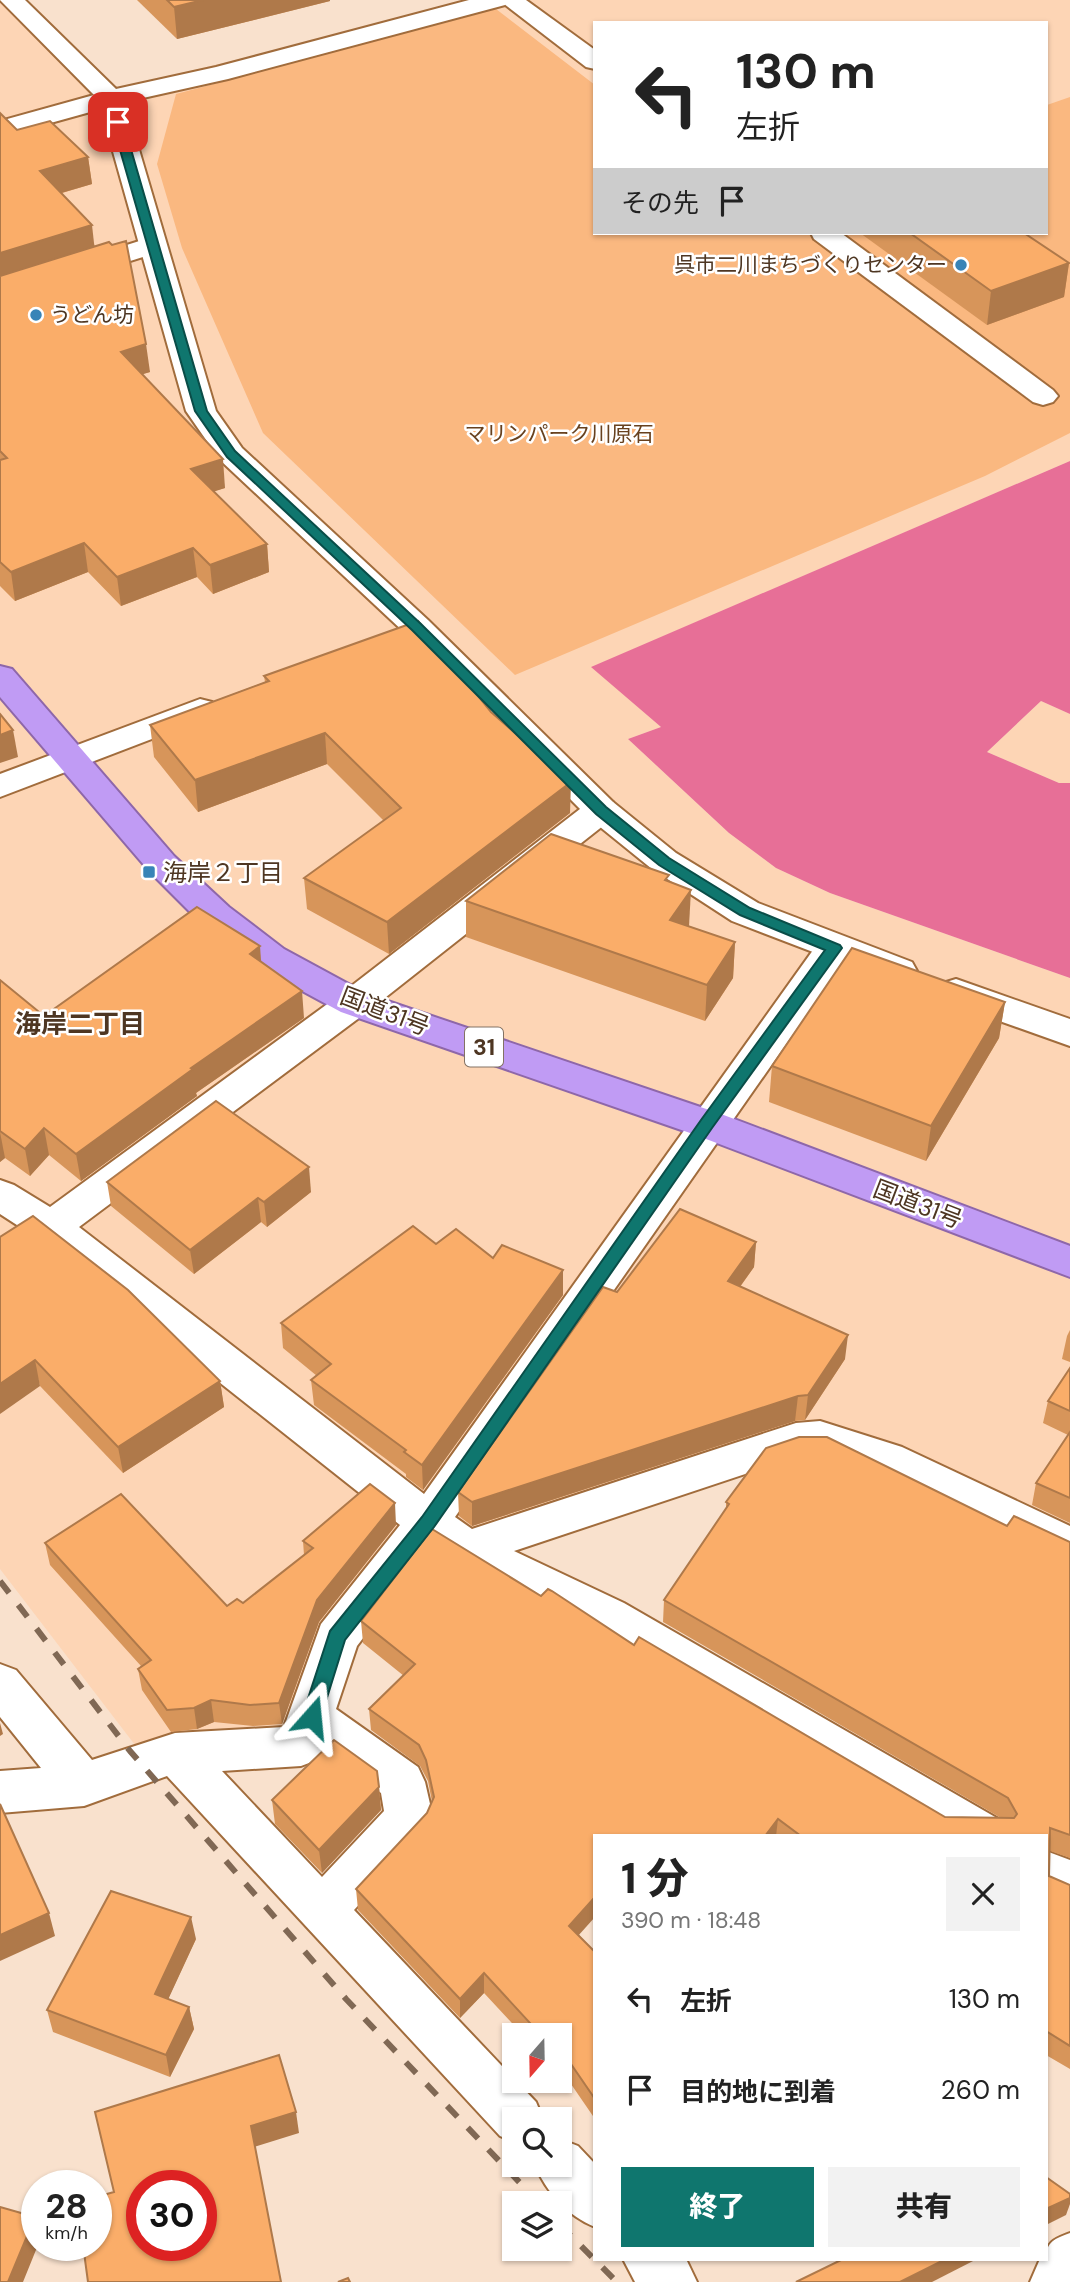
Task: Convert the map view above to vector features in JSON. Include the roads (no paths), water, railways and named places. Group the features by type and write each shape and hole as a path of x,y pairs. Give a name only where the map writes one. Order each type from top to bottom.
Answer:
{"highway":[{"name":"国道31号","path":"0,676 162,864 216,916 271,958 354,1003 707,1124 1070,1262"}],"street":[{"path":"11,0 111,98 201,411 231,454 404,632 601,810 664,861 745,912 834,948 1070,1033"},
{"path":"0,129 496,0"},
{"path":"511,0 593,61"},
{"path":"827,235 1043,396"},
{"path":"0,294 152,245"},
{"path":"0,786 224,700"},
{"path":"51,1227 354,1003 601,810"},
{"path":"0,1792 84,1785 116,1770 176,1753 302,1746 337,1637 428,1522 834,948"},
{"path":"0,1195 51,1227 428,1522 467,1549 608,1616 982,1834"},
{"path":"467,1549 796,1440 820,1438 887,1459 1070,1546"},
{"path":"0,1684 84,1785"},
{"path":"312,1717 402,1782 409,1817 323,1911"},
{"path":"176,1753 507,2107"},
{"path":"1048,1872 1070,1885"},
{"path":"572,2177 593,2199"},
{"path":"1056,2282 1070,2259"},
{"path":"651,2261 671,2282"}],"railway":[{"path":"0,1581 130,1751 346,1999 528,2191"},
{"path":"572,2237 593,2258"},
{"path":"596,2261 617,2282"}],"place":[{"name":"呉市二川まちづくりセンター","path":"961,265"},
{"name":"うどん坊","path":"36,315"},
{"name":"海岸２丁目","path":"149,872"}],"district":[{"name":"海岸二丁目","path":"80,1024"}],"park label":[{"name":"マリンパーク川原石","path":"559,434"}]}
